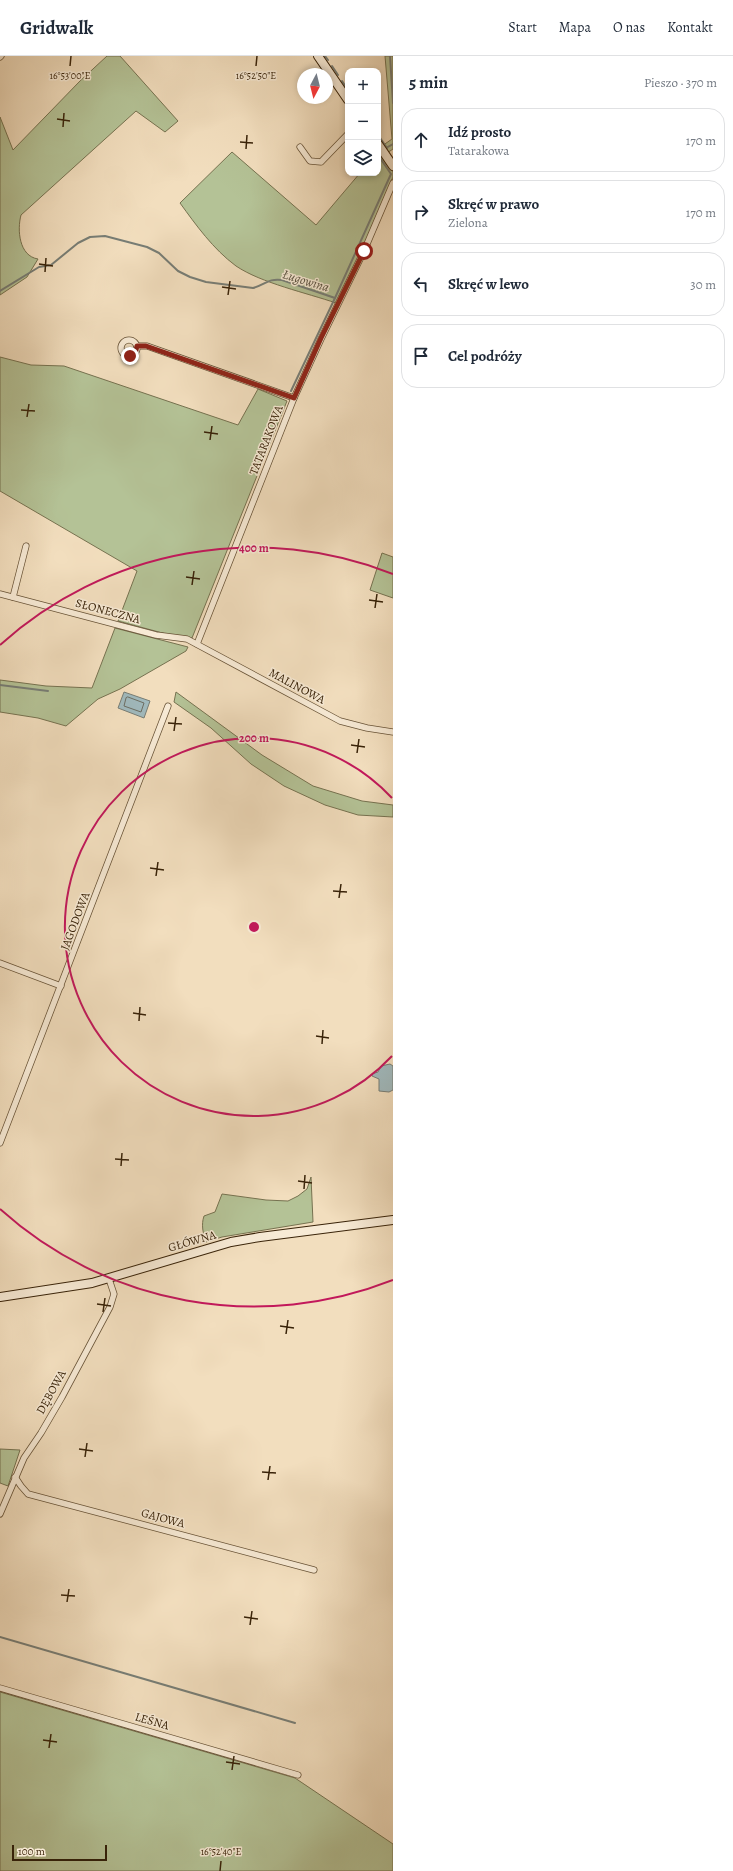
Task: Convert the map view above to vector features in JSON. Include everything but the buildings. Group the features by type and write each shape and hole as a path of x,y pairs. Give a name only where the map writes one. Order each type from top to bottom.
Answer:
{"street":[{"path":"318,56 345,96"},
{"path":"300,147 310,161 321,162 345,137"},
{"path":"381,148 393,166"},
{"name":"TATARAKOWA","path":"197,644 294,398 321,338 364,251 393,183"},
{"path":"137,346 146,346 294,398"},
{"path":"13,597 26,546"},
{"name":"SŁONECZNA","path":"0,594 156,636 187,639 197,644"},
{"name":"MALINOWA","path":"197,644 259,679 340,721 367,728 393,732"},
{"name":"JAGODOWA","path":"0,1142 168,706"},
{"path":"0,963 61,986"},
{"name":"GŁÓWNA","path":"0,1297 109,1279 231,1242 393,1220"},
{"name":"DĘBOWA","path":"0,1514 24,1458 41,1433 62,1397 110,1307 114,1294 109,1279"},
{"name":"GAJOWA","path":"15,1477 28,1494 314,1570"},
{"name":"LEŚNA","path":"0,1688 298,1775"}],"green space":[{"path":"107,56 120,56 178,121 165,132 136,111 21,215 19,228 23,248 32,257 38,259 27,277 0,295 0,117 13,150 80,81"},
{"path":"385,56 393,56 393,149 387,153 382,146 392,139"},
{"path":"232,152 316,225 357,176 381,176 381,155 393,172 393,177 360,254 336,303 271,283 236,266 212,244 180,203"},
{"path":"0,357 31,365 64,366 238,425 258,389 287,401 192,638 170,635 118,621 137,571 0,491"},
{"path":"382,553 393,557 393,598 370,590"},
{"path":"115,628 188,647 186,651 120,689 98,699 66,726 38,718 0,712 0,680 46,686 92,688"},
{"path":"176,692 262,755 313,786 362,801 393,805 393,817 358,815 325,805 284,786 251,764 211,728 174,702"},
{"path":"311,1177 313,1222 222,1237 206,1242 203,1229 204,1216 215,1212 222,1194 266,1200 288,1201 307,1189"},
{"path":"0,1449 20,1450 8,1486 0,1483"},
{"path":"0,1692 295,1778 393,1844 393,1871 0,1871"}],"water":[{"path":"124,692 150,701 144,718 118,708"},
{"path":"390,1064 393,1066 393,1090 389,1092 379,1091 379,1079 372,1076 372,1074 378,1072 381,1066"}],"waterway":[{"path":"325,56 328,60"},
{"path":"390,56 393,103"},
{"path":"332,66 338,75"},
{"path":"342,81 345,86"},
{"path":"381,139 387,148"},
{"name":"Ługowina","path":"384,149 393,144"},
{"name":"Ługowina","path":"291,391 391,174 381,159"},
{"name":"Ługowina","path":"0,291 39,267 51,265 78,243 90,237 105,236 147,247 159,253 178,271 206,282 253,288 273,280 282,280 335,298"},
{"path":"0,685 48,691"},
{"path":"0,1637 295,1723"}],"route":[{"path":"130,356 135,354 137,351 137,346 146,346 294,398 321,338 364,251"}]}
